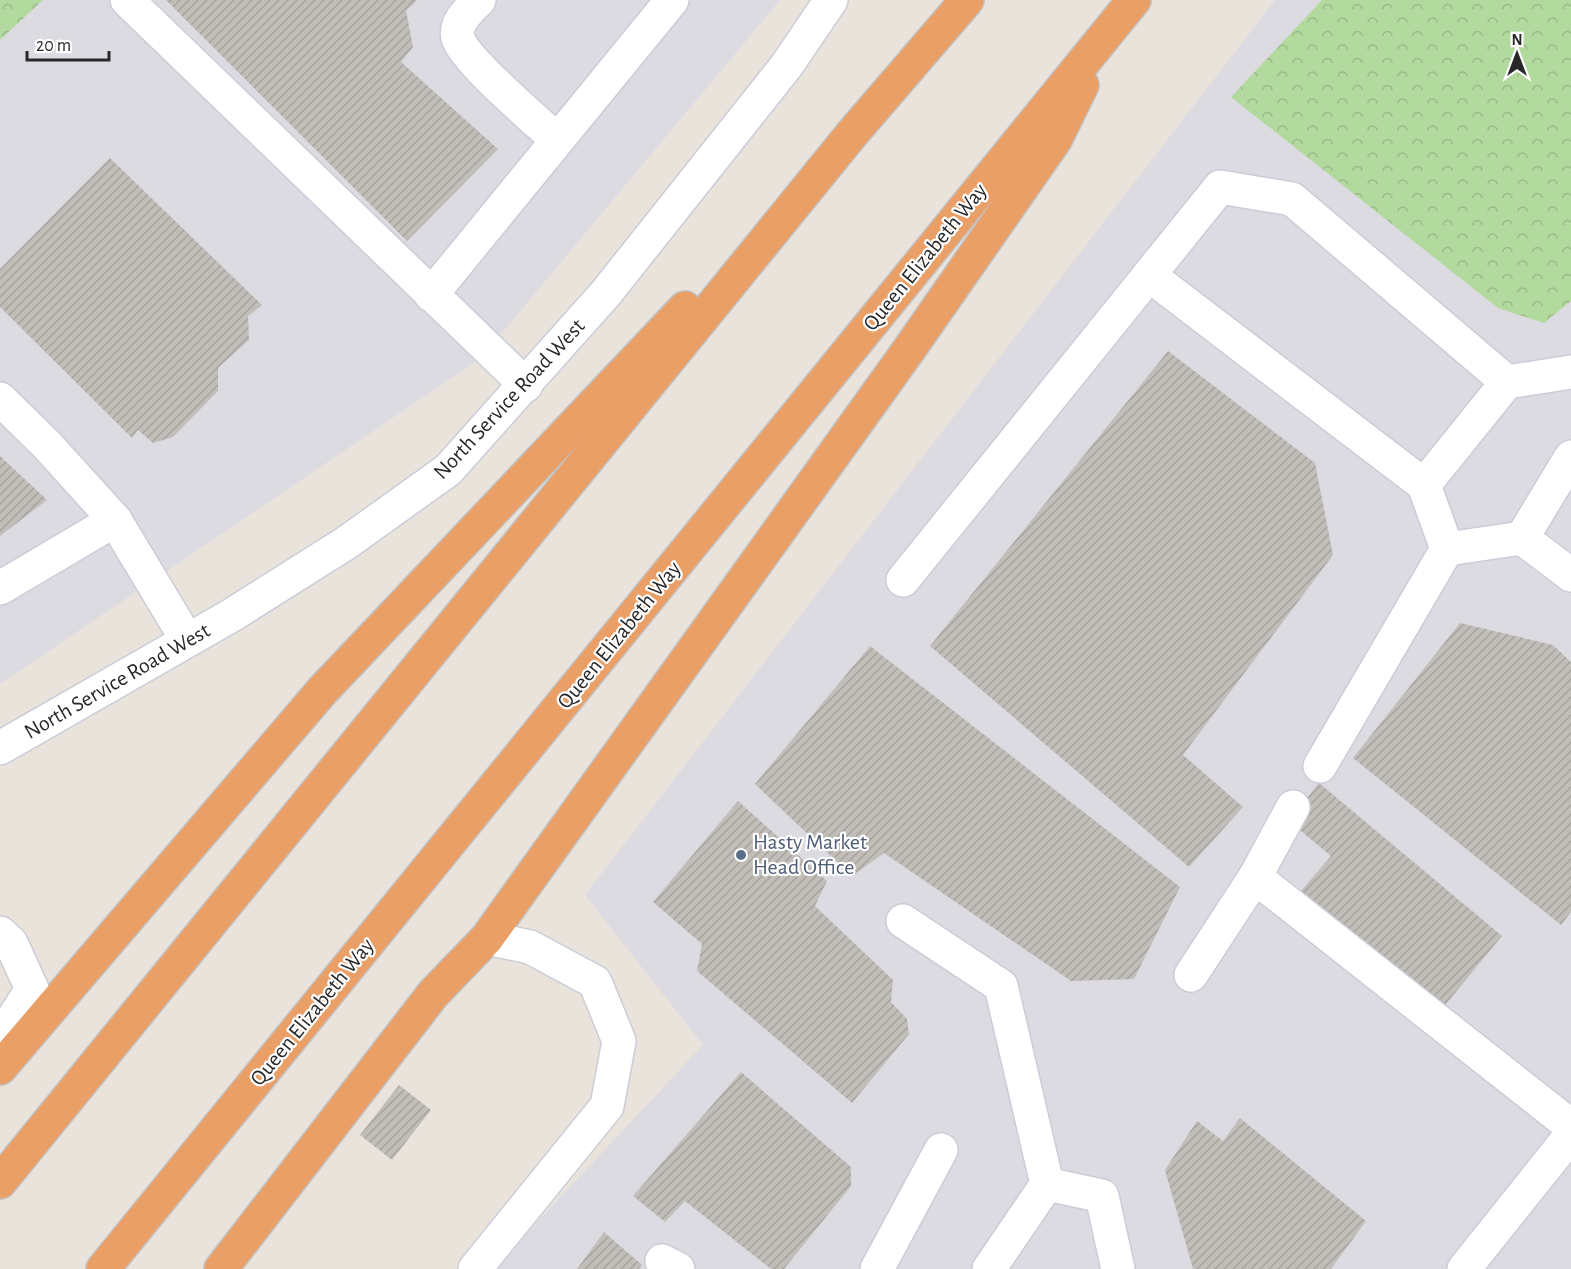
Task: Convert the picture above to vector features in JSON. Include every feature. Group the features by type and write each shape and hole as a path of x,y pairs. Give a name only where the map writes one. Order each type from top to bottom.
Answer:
{"highway":[{"path":"0,1182 850,135 967,0"},
{"name":"Queen Elizabeth Way","path":"104,1269 1134,0"},
{"path":"221,1269 433,994 487,938 908,351 1055,140 1108,33"},
{"path":"0,1068 322,691 850,135"}],"street":[{"path":"127,0 526,385"},
{"path":"479,0 459,22 458,38 464,51 477,66 557,140"},
{"path":"431,295 672,0"},
{"name":"North Service Road West","path":"0,748 187,640 346,543 448,470 526,385 621,275 787,65 831,0"},
{"path":"903,580 1220,187 1292,199 1507,382"},
{"path":"1149,275 1424,485 1448,549"},
{"path":"1424,485 1507,382 1571,372"},
{"path":"0,399 47,444 115,520 187,640"},
{"path":"1522,538 1571,457"},
{"path":"0,588 115,520"},
{"path":"1448,549 1522,538 1571,575"},
{"path":"1320,766 1448,549"},
{"path":"1191,975 1254,877 1293,807"},
{"path":"1254,877 1571,1126"},
{"path":"903,921 1001,986 1047,1184 989,1269"},
{"path":"0,933 11,943 32,989 0,1039"},
{"path":"475,1269 607,1106 619,1041 595,982 530,947 487,938"},
{"path":"1464,1269 1571,1135"},
{"path":"877,1269 941,1150"},
{"path":"1047,1184 1102,1196 1118,1269"}],"shaded area":[{"path":"43,0 780,0 481,358 0,684 0,40"},
{"path":"1275,0 1571,0 1571,1269 493,1269 703,1045 585,895"}],"green space":[{"path":"0,0 43,0 0,40"},
{"path":"1322,0 1571,0 1571,301 1544,323 1498,308 1231,97"}],"building":[{"path":"166,0 417,0 406,11 413,47 401,62 498,149 407,241"},
{"path":"110,158 262,305 248,316 249,340 218,368 218,391 173,437 153,443 138,430 132,438 0,307 0,269"},
{"path":"1168,351 1315,463 1333,555 1183,755 1243,807 1189,867 930,646"},
{"path":"0,456 47,500 0,536"},
{"path":"1460,623 1553,645 1571,662 1571,912 1561,925 1353,758"},
{"path":"870,646 1180,887 1134,979 1071,981 884,853 852,876 755,784"},
{"path":"1319,783 1502,936 1437,1015 1295,898 1331,856 1289,821"},
{"path":"738,801 827,881 815,906 893,980 891,1002 907,1019 909,1034 852,1103 697,971 702,944 653,902"},
{"path":"741,1072 851,1167 851,1186 784,1269 771,1269 685,1201 665,1222 633,1196"},
{"path":"399,1085 431,1110 392,1160 360,1135"},
{"path":"1240,1118 1366,1221 1331,1269 1193,1269 1165,1170 1197,1121 1223,1141"},
{"path":"604,1232 642,1265 639,1269 577,1269"}],"place":[{"name":"Hasty Market Head Office","path":"741,855"}]}
